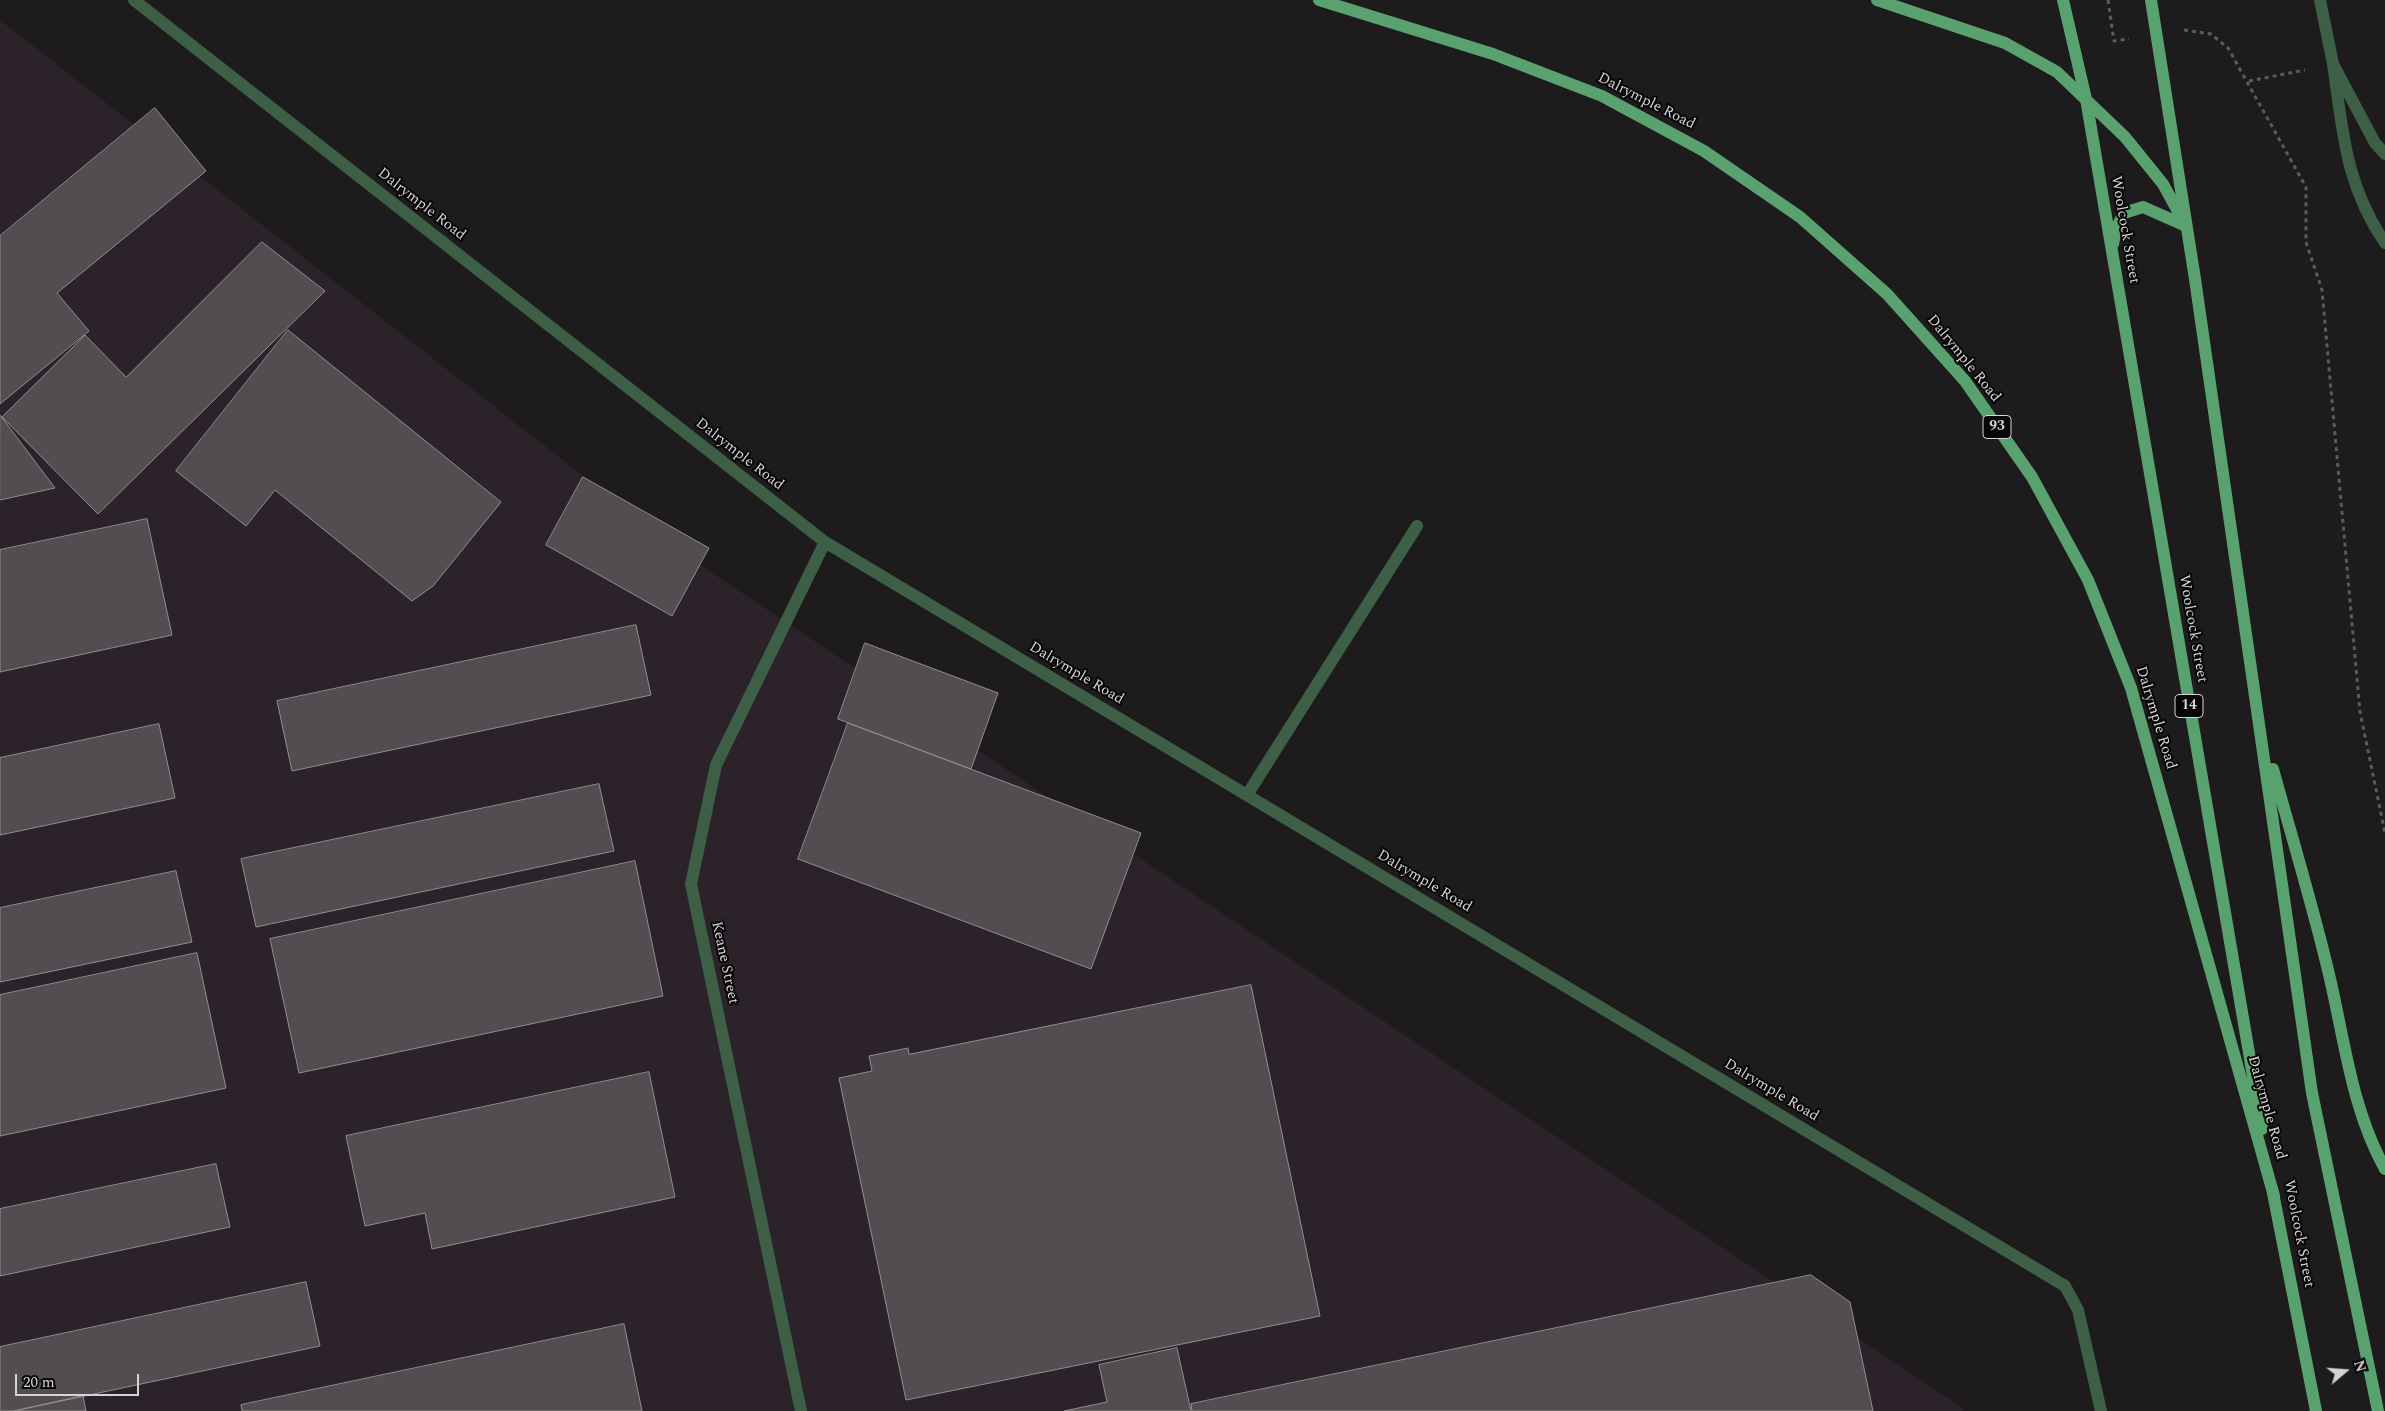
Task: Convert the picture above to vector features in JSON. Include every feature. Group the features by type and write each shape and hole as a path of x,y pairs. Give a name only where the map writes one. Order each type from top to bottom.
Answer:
{"main road":[{"name":"Dalrymple Road","path":"1319,0 1493,54 1602,96 1704,151 1800,217 1873,281 1887,294 1965,382 2032,477 2088,580 2131,688 2274,1196"},
{"path":"1876,0 2005,43 2057,72 2125,137 2163,184 2186,226"},
{"name":"Woolcock Street","path":"2063,0 2086,99 2274,1196 2316,1411"},
{"path":"2152,0 2155,34 2186,226 2312,1093 2378,1411"},
{"path":"2111,252 2116,229 2124,213 2142,207 2186,226"},
{"path":"2259,721 2328,966 2355,1094 2367,1132 2385,1169"}],"street":[{"name":"Dalrymple Road","path":"134,0 825,542 2065,1286 2078,1310 2101,1411"},
{"path":"2320,0 2333,64 2346,155 2356,192 2385,243"},
{"path":"2333,64 2375,143 2385,154"},
{"path":"1247,795 1416,526"},
{"name":"Keane Street","path":"801,1411 691,884 716,765 825,542"}],"path":[{"path":"2108,0 2114,41 2190,30 2211,34 2228,48 2249,81 2306,188 2306,242 2322,290 2360,712 2385,833"},
{"path":"2249,81 2333,64"}],"shaded area":[{"path":"0,20 678,550 1963,1408 1963,1411 0,1411"}],"building":[{"path":"155,108 206,171 57,293 89,331 0,404 0,236"},
{"path":"262,242 325,291 98,514 2,417 85,335 126,377"},
{"path":"288,330 501,502 433,586 412,601 275,490 246,526 176,471"},
{"path":"0,415 55,488 0,500"},
{"path":"583,477 709,548 672,616 546,545"},
{"path":"147,519 172,635 0,672 0,550"},
{"path":"636,625 651,695 292,771 277,701"},
{"path":"865,643 998,693 971,769 838,719"},
{"path":"848,723 1141,833 1091,969 798,859"},
{"path":"159,724 175,798 0,835 0,758"},
{"path":"599,784 614,851 256,927 241,859"},
{"path":"635,861 663,996 299,1073 270,939"},
{"path":"176,871 192,942 0,982 0,908"},
{"path":"197,953 226,1088 0,1136 0,995"},
{"path":"1251,985 1320,1316 906,1400 839,1078 872,1071 869,1056 908,1048 909,1054"},
{"path":"649,1072 675,1197 432,1249 425,1213 365,1226 346,1136"},
{"path":"216,1164 230,1227 0,1276 0,1209"},
{"path":"1811,1275 1850,1302 1873,1411 1192,1411 1191,1404"},
{"path":"306,1282 320,1346 14,1411 0,1411 0,1347"},
{"path":"624,1324 642,1411 242,1411 241,1405"},
{"path":"1177,1348 1191,1411 1064,1411 1107,1402 1099,1365"},
{"path":"83,1396 86,1411 14,1411"}]}
